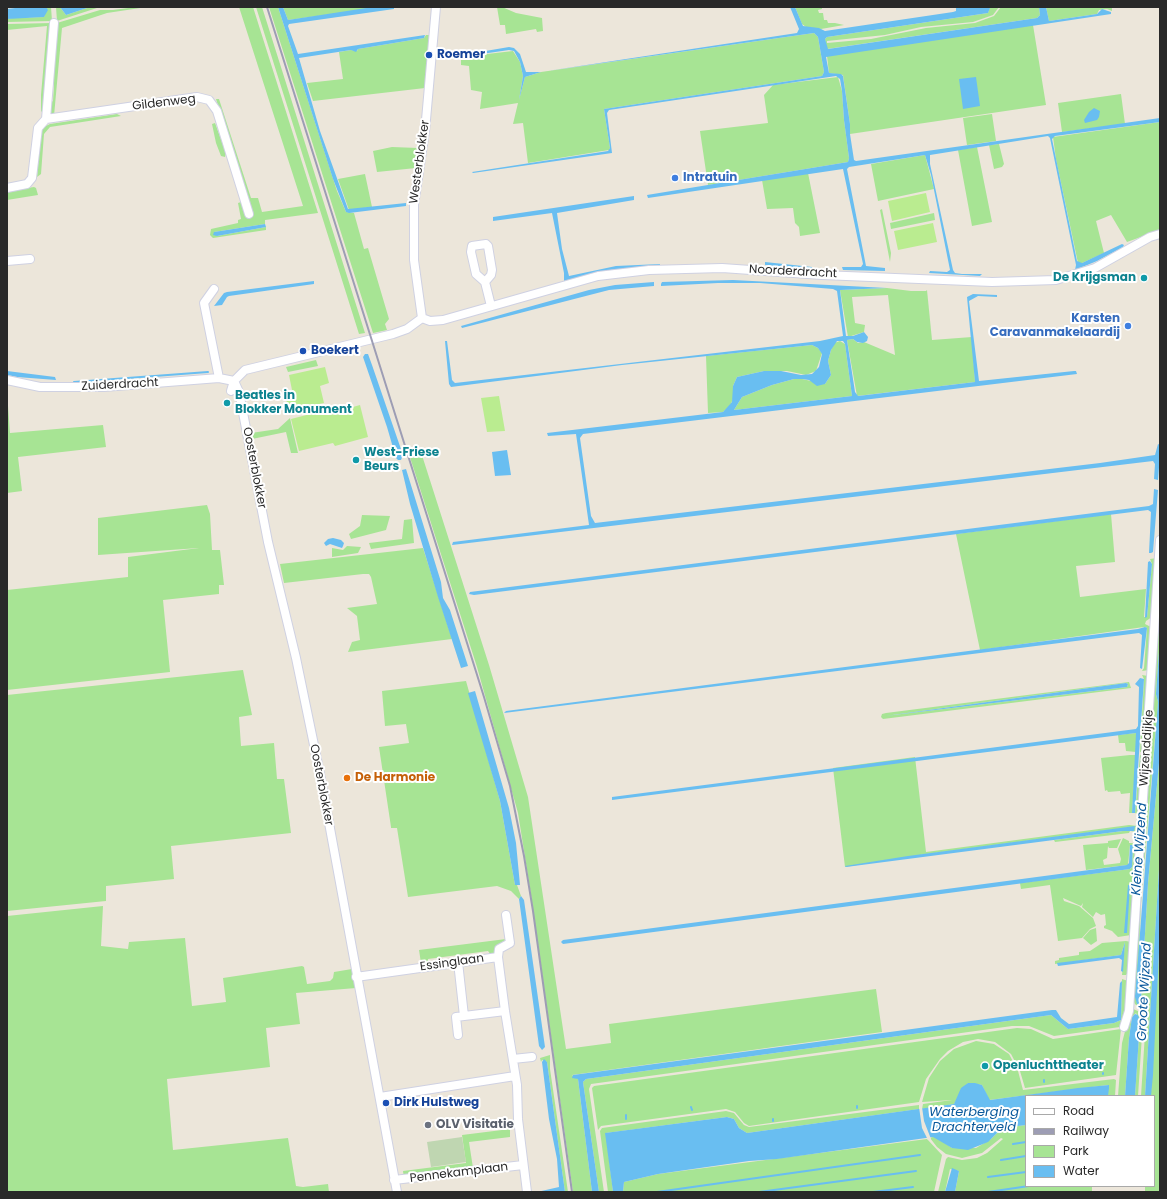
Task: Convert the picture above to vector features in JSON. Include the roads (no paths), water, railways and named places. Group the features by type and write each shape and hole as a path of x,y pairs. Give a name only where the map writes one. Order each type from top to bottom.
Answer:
{"street":[{"name":"Westerblokker","path":"422,318 414,260 414,205 425,130 436,7"},
{"path":"7,188 27,184 32,178 38,128 46,120 54,22"},
{"name":"Gildenweg","path":"46,120 197,97 209,100 217,111 249,214"},
{"name":"Noorderdracht","path":"422,318 430,321 443,320 598,276 648,270 722,268 822,275 992,282 1056,280 1095,268 1150,237 1160,234"},
{"path":"7,262 30,259"},
{"path":"484,282 491,306"},
{"path":"214,289 204,303 219,378"},
{"path":"230,391 234,381 245,370 393,334 407,329 422,318"},
{"name":"Zuiderdracht","path":"7,380 40,387 104,388 219,378 234,381"},
{"name":"Oosterblokker","path":"234,381 239,392 268,542 296,658 324,796 356,977 380,1096 397,1192"},
{"name":"Wijzenddijkje","path":"1124,1027 1129,1011 1160,540"},
{"name":"Essinglaan","path":"356,977 498,957 499,950 510,942 506,915"},
{"name":"Pennekamplaan","path":"498,957 513,1059 526,1192"},
{"path":"458,962 464,1016"},
{"path":"458,1035 456,1017 505,1011"},
{"path":"513,1059 532,1057"},
{"path":"380,1096 515,1076"},
{"name":"Pennekamplaan","path":"394,1180 523,1165"}],"water":[{"path":"46,7 48,10 44,17 7,19 7,9"},
{"path":"60,7 90,7 66,15"},
{"path":"278,7 283,7 288,20 373,7 394,7 394,9 289,24 288,26 298,54 425,35 424,38 358,49 356,52 351,50 299,58 320,131 348,209 406,203 406,206 349,213 346,212 333,179"},
{"path":"790,7 795,7 803,26 819,28 825,31 953,12 956,11 956,7 990,8 988,13 827,37 825,39 828,49 1037,18 1040,15 1039,7 1046,7 1049,21 1097,14 1102,9 1111,12 1111,14 826,57 829,73 841,74 843,76 850,134 854,160 856,161 1160,118 1160,122 1055,136 1052,139 1077,261 1082,263 1122,244 1124,245 1123,247 1097,261 1075,270 1076,265 1050,138 1048,136 930,155 930,164 953,270 955,273 962,274 982,274 980,276 929,273 930,271 947,272 950,270 931,175 925,155 849,167 847,169 866,266 885,268 885,271 843,270 842,267 861,267 863,264 843,169 648,198 647,195 848,162 849,158 842,91 840,79 836,76 609,110 607,113 612,153 472,172 608,151 610,148 604,109 822,76 824,72 818,37 814,33 547,71 797,33 799,29"},
{"path":"509,47 514,48 520,54 526,72 541,72 525,77 519,100 523,76 520,62 514,51 509,50 461,57 462,55"},
{"path":"976,77 980,106 963,109 959,79"},
{"path":"1094,108 1100,111 1099,117 1097,120 1085,123 1084,120 1089,112"},
{"path":"634,196 634,200 557,213 562,249 569,276 616,266 660,264 660,267 610,270 564,281 564,273 552,213 493,221 493,217"},
{"path":"265,224 266,227 217,236 213,235 214,232"},
{"path":"765,262 812,267 812,269 765,265"},
{"path":"733,280 887,288 840,290 846,336 853,336 864,332 868,337 867,341 863,343 857,342 853,339 847,340 855,392 858,396 975,382 967,297 973,294 997,295 997,297 978,296 969,301 979,381 1074,371 1076,371 1077,374 583,434 580,438 591,516 595,523 1100,463 1155,455 1158,444 1160,445 1160,455 1158,480 1154,479 1155,464 1153,461 452,545 453,542 589,525 576,434 548,436 547,433 723,412 732,402 733,386 737,377 764,371 781,371 801,375 812,374 819,367 822,354 818,348 812,345 622,365 451,387 449,384 445,341 447,341 452,380 455,383 820,341 843,336 837,291 833,289 760,283 718,283 661,286 662,282","holes":["837,341 843,341 845,344 852,396 734,410 742,397 772,385 794,379 809,380 817,386 825,384 831,375 828,361 831,350"]},
{"path":"314,281 314,284 229,296 222,305 214,306 224,293 227,292"},
{"path":"654,282 654,286 609,290 462,328 461,326 589,290 615,285"},
{"path":"365,354 368,354 403,455 401,460 396,458 363,357"},
{"path":"7,371 55,377 56,380 17,377 7,375"},
{"path":"507,450 511,475 495,476 492,452"},
{"path":"406,469 441,582 443,598 450,610 468,666 461,668 438,597 410,504 402,470"},
{"path":"1154,489 1158,490 1153,552 1151,553 1149,553 1151,512 1148,510 474,595 469,594 470,592 1149,506 1153,504"},
{"path":"333,538 341,540 344,543 342,548 330,544 326,546 324,543 328,539"},
{"path":"1150,561 1152,564 1147,617 1145,618 1148,562"},
{"path":"1145,627 1147,628 1142,669 1140,668 1142,635 1139,633 504,713 506,711"},
{"path":"1160,638 1160,752 1148,883 1141,1001 1139,1005 1137,1004 1135,997 1158,702 1156,694"},
{"path":"1140,678 1144,679 1135,813 1132,813 1136,733 612,800 612,797 1136,729 1138,726 1139,687 1135,684"},
{"path":"1126,683 1128,684 1127,687 885,716"},
{"path":"475,691 509,808 516,843 520,885 515,885 500,801 468,693"},
{"path":"1135,826 1134,831 1123,831 845,866 908,856"},
{"path":"1130,845 1133,845 1132,867 1130,869 563,944 561,942 563,940 1127,865 1129,863"},
{"path":"1160,853 1160,932 1153,1075 1151,1095 1145,1095"},
{"path":"1128,885 1130,885 1127,933 1124,933"},
{"path":"521,896 524,900 545,1047 542,1050 539,1046 519,899"},
{"path":"1125,942 1123,972 1121,971 1122,960 1119,958 1058,966 1057,963 1121,955"},
{"path":"1122,981 1121,1020 1114,1023 1068,1029 1051,1015 586,1079 583,1082 599,1192 592,1192 578,1079 572,1078 573,1075 1052,1010 1056,1010 1061,1018 1069,1024 1117,1017 1120,983"},
{"path":"1135,1014 1138,1015 1140,1021 1135,1095 1125,1095 1129,1038 1132,1017"},
{"path":"544,1059 547,1062 565,1192 537,1192 559,1187 557,1159 549,1119 542,1062"},
{"name":"Waterberging Drachterveld","path":"968,1083 982,1085 990,1100 1025,1095 1025,1125 1002,1128 988,1142 968,1150 952,1148 933,1137 658,1174 624,1182 623,1192 613,1192 605,1133 727,1117 734,1119 739,1128 747,1133 954,1104 961,1088"},
{"name":"Waterberging Drachterveld","path":"1109,1085 1108,1095 1027,1095"},
{"name":"Waterberging Drachterveld","path":"952,1168 959,1171 955,1192 945,1192"}],"waterway":[{"path":"74,382 208,372"},
{"path":"1013,1144 1025,1142"},
{"path":"657,1192 920,1155"},
{"path":"1001,1160 1025,1156"},
{"path":"759,1192 916,1171"},
{"path":"988,1177 1025,1172"},
{"path":"873,1192 913,1187"},
{"path":"988,1192 1025,1187"}],"railway":[{"path":"267,7 484,697 510,786 533,911 572,1192"}],"place":[{"name":"Roemer","path":"429,55"},
{"name":"Intratuin","path":"675,178"},
{"name":"De Krijgsman","path":"1144,278"},
{"name":"Karsten Caravanmakelaardij","path":"1128,326"},
{"name":"Boekert","path":"303,351"},
{"name":"Beatles in Blokker Monument","path":"227,403"},
{"name":"West-Friese Beurs","path":"356,460"},
{"name":"De Harmonie","path":"347,778"},
{"name":"Openluchttheater","path":"985,1066"},
{"name":"Dirk Hulstweg","path":"386,1103"},
{"name":"OLV Visitatie","path":"428,1125"}],"water label":[{"name":"Kleine Wijzend","path":"1140,849"},
{"name":"Groote Wijzend","path":"1145,992"}]}
